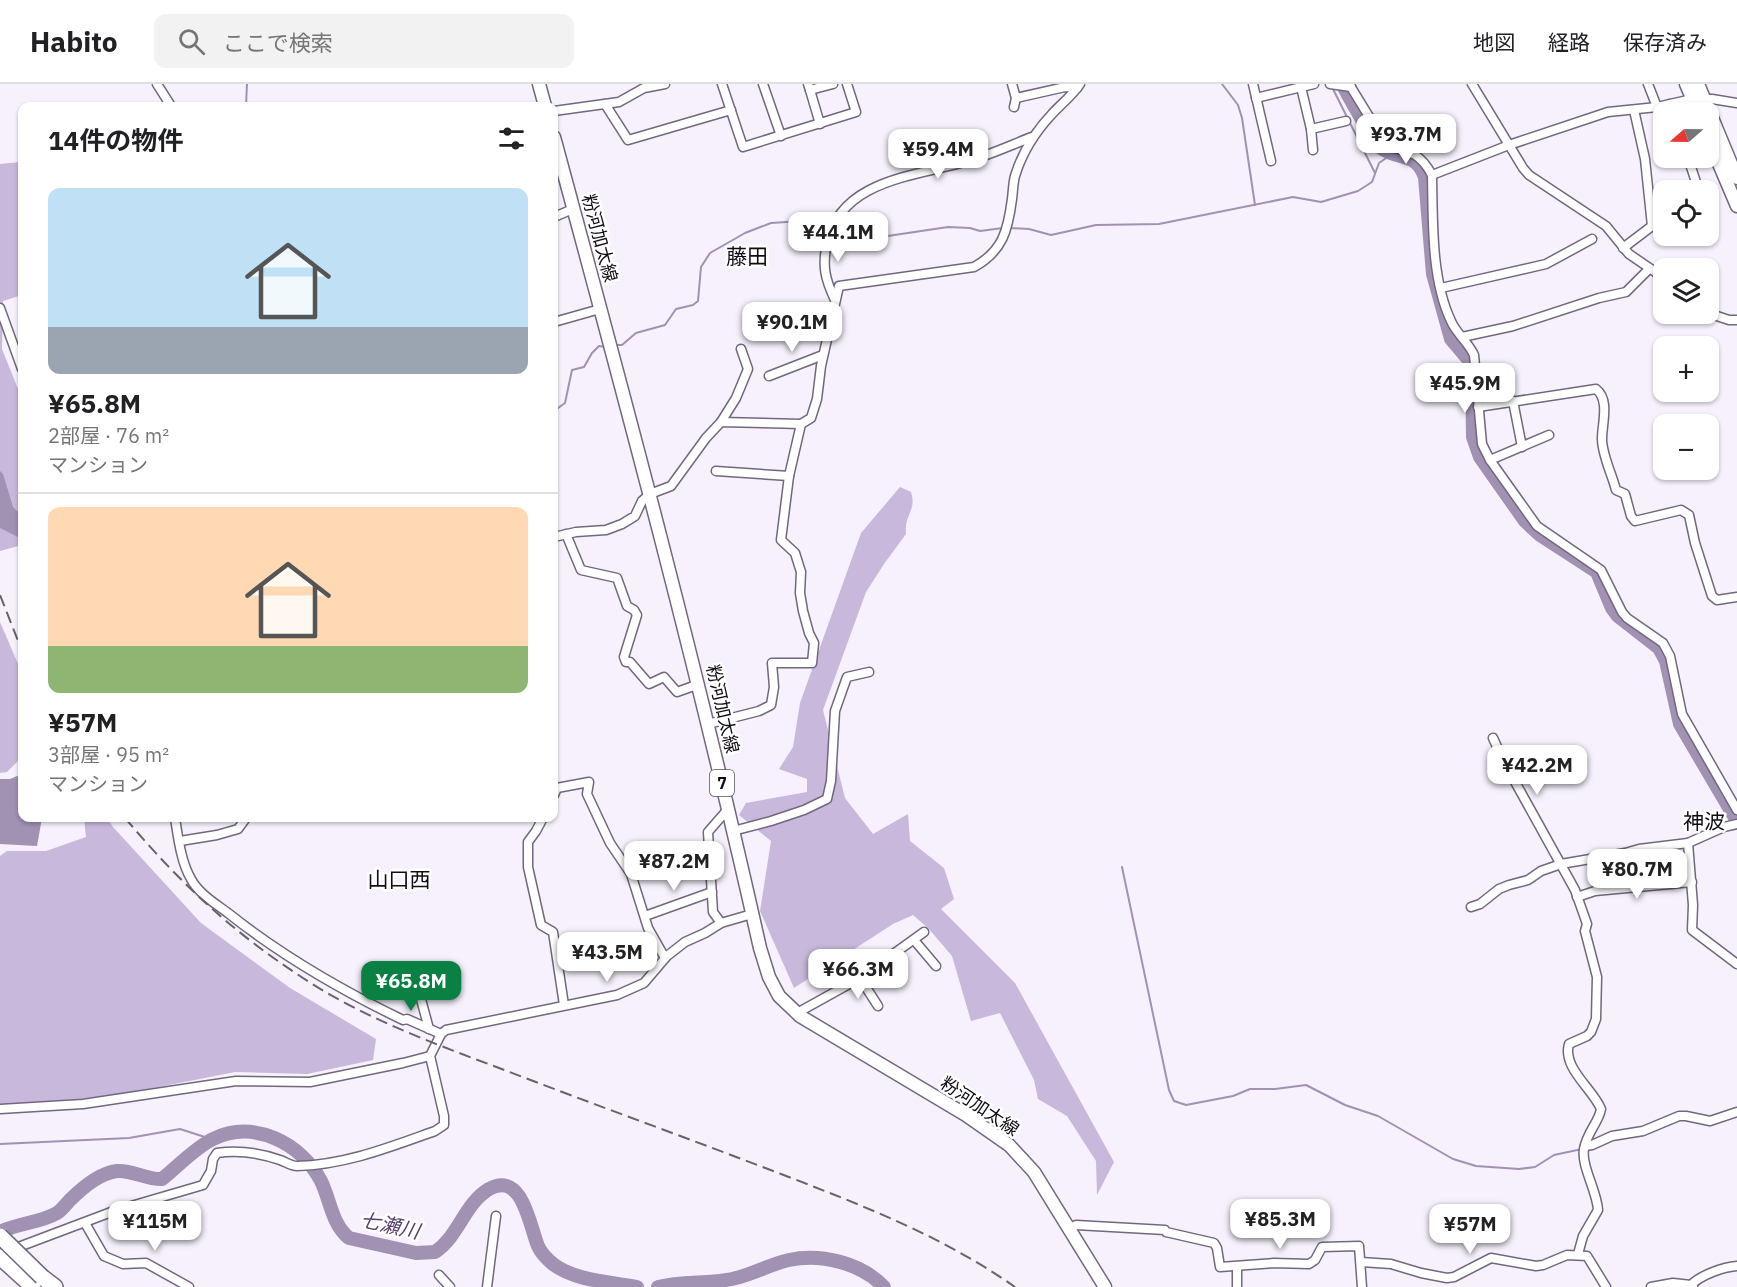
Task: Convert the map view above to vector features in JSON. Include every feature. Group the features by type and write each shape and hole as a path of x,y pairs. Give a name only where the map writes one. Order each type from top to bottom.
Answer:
{"highway":[{"path":"0,1236 37,1282"},
{"path":"0,1255 37,1282 55,1287"}],"main road":[{"path":"539,84 544,102"},
{"path":"1686,84 1698,98 1737,178"},
{"path":"1698,84 1698,102"},
{"name":"粉河加太線","path":"558,152 699,684 760,948 769,977 779,996 797,1013 966,1116 1009,1145 1034,1172 1105,1287"},
{"path":"1719,164 1737,206"}],"street":[{"path":"157,84 168,102"},
{"path":"558,110 619,102 644,88 665,84"},
{"path":"722,84 743,147 856,112 847,84"},
{"path":"763,84 780,136"},
{"path":"820,124 809,87 833,84"},
{"path":"1012,84 1016,98 1014,107"},
{"path":"1253,84 1271,161"},
{"path":"1256,98 1314,84"},
{"path":"1330,84 1350,86 1387,146 1417,155 1424,161 1432,175 1441,288 1451,323 1474,355 1482,444 1490,460 1537,526 1601,570 1627,618 1663,643 1670,656 1685,720 1737,810"},
{"path":"1472,84 1529,175 1606,225 1629,254 1653,271"},
{"path":"1648,84 1655,102"},
{"path":"1016,98 1079,86"},
{"path":"721,422 801,424 811,418 817,399 823,356 838,286 974,267 989,259 996,251 1010,221 1015,178 1032,137 1079,86"},
{"path":"1301,87 1311,129 1312,150"},
{"path":"1688,102 1698,98 1737,103"},
{"path":"605,104 628,140 731,110"},
{"path":"1432,175 1509,145 1608,112 1653,108"},
{"path":"1623,248 1652,226 1645,159 1635,110"},
{"path":"1311,129 1346,121"},
{"path":"836,300 826,282 825,256 831,227 843,209 884,183 922,170 968,161 1032,137"},
{"path":"558,215 573,209"},
{"path":"1441,288 1546,264 1592,239"},
{"path":"1462,337 1513,326 1599,298 1626,292 1649,269"},
{"path":"0,308 18,358"},
{"path":"558,321 600,309"},
{"path":"1719,317 1737,320"},
{"path":"558,536 606,530 622,524 635,516 642,501 650,494 671,486 706,438 721,422 736,398 748,369 741,349"},
{"path":"769,376 823,356"},
{"path":"1478,407 1596,389 1605,409 1602,441 1616,490 1625,494 1631,516 1635,521 1685,510 1689,515 1695,543 1712,596 1717,600 1737,597"},
{"path":"1513,401 1522,447"},
{"path":"708,724 759,711 771,705 774,687 772,663 812,663 814,643 803,611 800,593 801,572 795,553 781,540 789,476 801,424"},
{"path":"1490,460 1549,435"},
{"path":"716,471 789,476"},
{"path":"566,534 581,570 586,573 617,578 627,606 637,615 624,657 626,662 630,662 649,684 664,677 677,692 699,684"},
{"path":"733,831 771,821 827,799 831,781 835,711 847,677 869,672"},
{"path":"1493,738 1577,897 1587,924 1585,931 1597,977 1594,1027 1587,1036 1569,1044 1567,1050 1573,1067 1601,1109 1600,1115 1589,1131 1584,1147 1598,1210 1583,1236 1578,1254"},
{"path":"558,788 589,782 587,794 610,843 631,874 648,928 665,958"},
{"path":"721,923 713,912 708,832 728,809"},
{"path":"176,822 191,882 236,920 310,971 403,1020 408,1019 441,1035"},
{"path":"180,841 238,829 243,822"},
{"path":"541,822 528,842 528,867 541,926 553,932 564,1005"},
{"path":"1471,907 1480,904 1499,889 1528,880 1541,871 1560,864 1624,854 1639,849 1688,843 1736,825"},
{"path":"1688,843 1692,882 1692,930 1737,964"},
{"path":"1577,897 1595,891 1692,882"},
{"path":"645,916 712,892"},
{"path":"0,1255 114,1211 203,1185 217,1153 232,1151 250,1153 279,1159 295,1166 315,1164 361,1158 435,1131 444,1125 430,1056 446,1030 616,994 644,983 665,958 685,942 721,923 752,914"},
{"path":"797,1013 860,978 924,932"},
{"path":"914,940 936,966"},
{"path":"860,978 878,1006"},
{"path":"418,988 429,1029"},
{"path":"0,1109 83,1104 236,1081 310,1082 430,1056"},
{"path":"1584,1147 1612,1136 1643,1131 1678,1116 1710,1121 1737,1112"},
{"path":"487,1287 496,1216"},
{"path":"85,1223 104,1256 123,1264 146,1263 189,1287"},
{"path":"1069,1229 1076,1225 1165,1230 1214,1243 1220,1267 1274,1263 1309,1264 1315,1260 1319,1250 1326,1246 1359,1245 1362,1287"},
{"path":"1361,1262 1391,1264 1420,1274 1454,1277 1474,1269 1484,1260 1491,1258 1536,1266 1567,1255 1578,1254 1587,1256 1602,1284 1606,1287"},
{"path":"1651,1287 1673,1283 1692,1286 1700,1278 1737,1266"},
{"path":"1237,1267 1237,1287"},
{"path":"439,1275 450,1287"}],"shaded area":[{"path":"18,162 18,296 3,301 2,349 18,389 18,546 0,551 0,164"},
{"path":"0,471 3,474 13,507 18,512 18,537 0,528"},
{"path":"900,487 911,492 912,498 906,534 866,592 823,710 845,798 873,834 908,814 910,841 944,868 954,899 941,909 1015,983 1114,1162 1097,1195 1096,1161 1067,1116 1038,1099 1034,1080 1000,1013 971,1021 952,956 929,929 913,915 893,924 794,988 760,911 771,841 739,815 746,803 807,792 807,779 779,769 793,747 800,703 861,533"},
{"path":"0,622 18,664 18,761 7,772 0,773"},
{"path":"18,776 18,822 41,822 37,846 0,844 0,779 10,779"},
{"path":"84,822 110,822 201,923 290,988 376,1039 373,1060 307,1074 235,1072 88,1101 0,1108 0,856 7,851 46,851 86,837"}],"waterway":[{"path":"246,102 247,84"},
{"path":"1222,84 1238,105 1242,118 1255,205"},
{"path":"1342,84 1377,144 1388,152 1416,163 1425,177 1433,274 1451,339 1468,359 1472,369 1473,437 1480,457 1525,521 1540,535 1597,572 1612,608 1618,616 1659,648 1666,661 1680,724 1737,821"},
{"path":"1332,87 1375,173"},
{"path":"1009,228 1029,229 1051,235 1096,225 1159,224 1293,197 1321,202 1358,191 1372,182 1379,163 1392,154"},
{"path":"616,345 622,345 636,333 665,325 676,309 693,305 698,301 701,267 710,253 745,233 771,223 817,220 865,229 881,237 948,227 980,231 1003,228"},
{"path":"558,408 565,403 572,370 584,367 599,346 605,347"},
{"path":"1122,867 1169,1090 1174,1101 1186,1105 1233,1096 1250,1089 1306,1085 1345,1105 1378,1116 1453,1159 1476,1166 1519,1169 1535,1167 1554,1155 1582,1149"},
{"path":"0,1144 129,1138 180,1129 211,1139"},
{"name":"七瀬川","path":"0,1232 57,1213 86,1186 111,1172 123,1171 162,1179 193,1152 213,1139 244,1132 260,1133 289,1146 312,1167 321,1181 335,1219 343,1233 349,1238 416,1253 435,1252 450,1238 480,1195 501,1185 510,1187 517,1194 528,1215 539,1249 553,1264 582,1277 637,1287"},
{"name":"七瀬川","path":"658,1287 732,1279 801,1258 827,1259 852,1266 884,1287"}],"railway":[{"path":"0,595 18,641"},
{"path":"129,822 186,885 230,924 277,961 351,1006 455,1051 872,1210 959,1252 1015,1287"}],"district":[{"name":"藤田","path":"747,256"},
{"name":"神波","path":"1704,821"},
{"name":"山口西","path":"399,879"}]}
